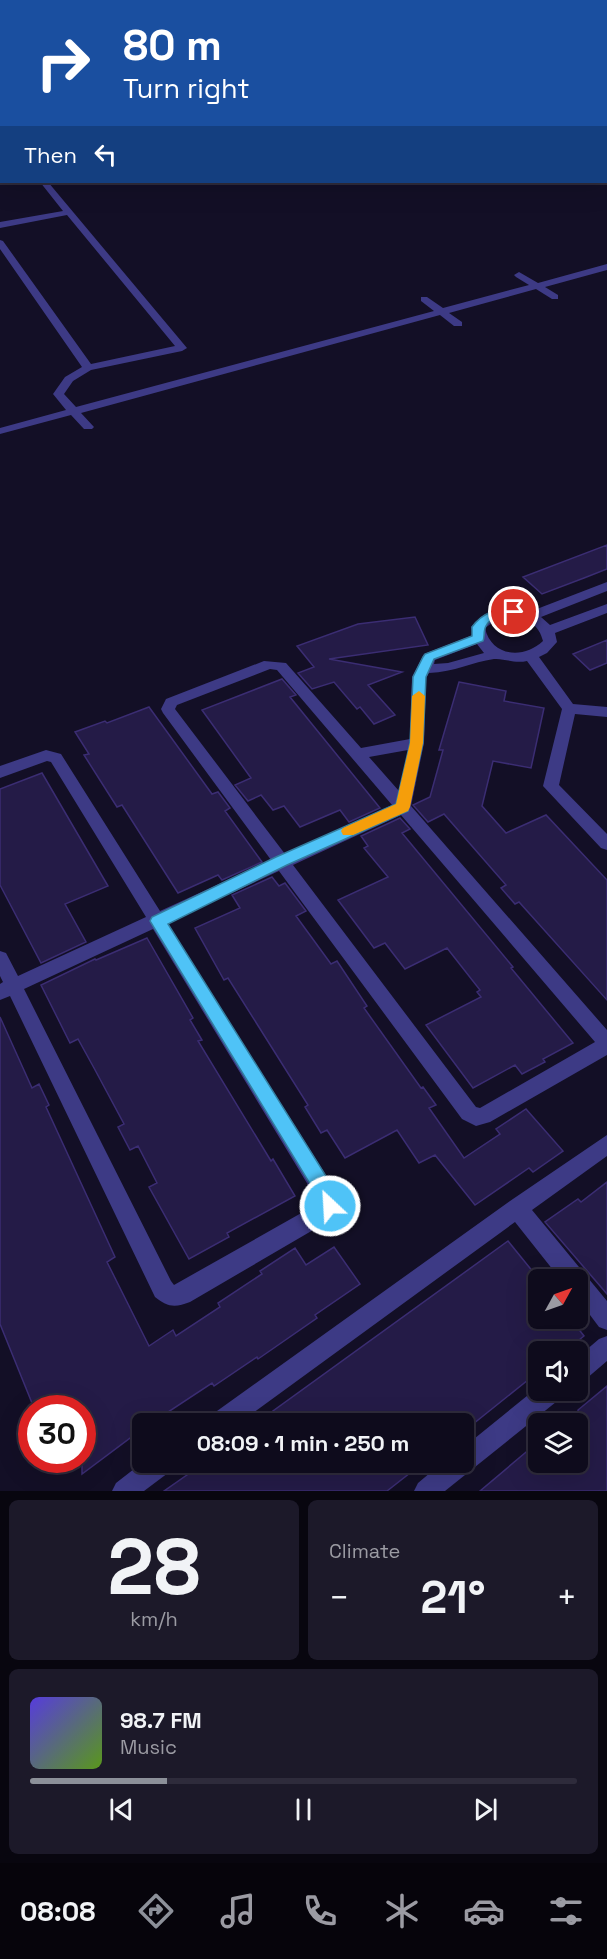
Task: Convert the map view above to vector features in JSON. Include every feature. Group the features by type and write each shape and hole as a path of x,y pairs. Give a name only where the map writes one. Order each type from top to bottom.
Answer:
{"street":[{"path":"45,183 182,348 88,368 69,379 58,394 88,427"},
{"path":"0,225 69,212"},
{"path":"0,243 88,368"},
{"path":"0,430 607,267"},
{"path":"519,275 555,297"},
{"path":"424,298 458,324"},
{"path":"530,616 607,586"},
{"path":"548,632 607,608"},
{"path":"506,613 530,616 542,623 548,632 550,642 543,651 531,657 513,658 495,654 484,647 478,638 478,627 486,618 506,613"},
{"path":"403,807 417,743 419,677 429,657 478,638"},
{"path":"425,669 448,668 495,654"},
{"path":"531,657 569,708 607,712"},
{"path":"269,664 276,664 403,807 604,1042 601,1049 483,1116 476,1117 469,1113 168,709 168,705 269,664"},
{"path":"569,708 551,786 607,844"},
{"path":"357,754 417,743"},
{"path":"0,772 46,755 56,758 329,1198 330,1206 325,1212 182,1294 171,1296 163,1289 7,989 0,958"},
{"path":"7,989 403,807"},
{"path":"233,1413 607,1144"},
{"path":"517,1208 566,1269"},
{"path":"588,1296 607,1319"},
{"path":"588,1363 607,1347"},
{"path":"474,1453 539,1401"},
{"path":"124,1491 149,1473"},
{"path":"426,1491 449,1473"}],"building":[{"path":"607,545 607,569 542,594 523,577"},
{"path":"415,617 428,645 329,659 402,672 368,685 395,715 374,724 360,707 357,709 334,682 312,689 298,673 314,667 297,646 358,624"},
{"path":"607,640 607,663 590,670 573,654"},
{"path":"282,679 296,695 290,697 380,808 349,822 340,810 300,827 284,806 273,810 261,795 248,801 235,785 251,778 202,710"},
{"path":"459,682 506,691 504,701 544,708 531,768 493,761 482,806 506,833 546,815 607,880 607,1000 519,902 515,904 501,888 506,885 444,814 428,822 413,805 430,797 443,750 439,750"},
{"path":"149,707 212,794 218,792 230,808 225,811 262,862 222,880 218,875 178,893 122,805 117,807 84,755 89,754 75,732"},
{"path":"42,773 108,886 65,904 86,942 41,963 0,885 0,789"},
{"path":"400,818 410,829 402,833 573,1043 543,1059 545,1062 522,1074 515,1065 473,1088 426,1025 481,997 477,992 480,990 447,948 405,969 385,943 374,948 338,900 388,877 364,848 368,846 361,836"},
{"path":"272,877 279,886 285,883 306,911 296,916 331,964 337,961 367,1006 364,1008 421,1088 423,1087 436,1105 429,1108 464,1158 500,1134 496,1129 526,1109 563,1151 533,1172 529,1168 475,1205 435,1155 419,1163 397,1130 345,1158 327,1130 321,1133 305,1107 308,1105 228,978 224,980 195,928 240,908 232,895"},
{"path":"147,938 193,1018 190,1020 202,1040 198,1041 295,1196 227,1233 229,1237 189,1259 149,1187 157,1183 138,1146 130,1150 118,1127 124,1124 94,1068 78,1039 70,1043 41,985 95,959"},
{"path":"0,1017 32,1088 39,1084 49,1105 46,1107 115,1257 107,1262 149,1346 173,1330 176,1336 220,1307 218,1303 262,1274 260,1271 295,1248 306,1265 334,1247 360,1284 315,1315 317,1318 258,1359 257,1357 214,1386 212,1383 167,1413 132,1413 132,1436 96,1464 96,1395 29,1395 0,1324"},
{"path":"607,1182 607,1294 588,1269 585,1269 545,1222 578,1199 581,1202"},
{"path":"508,1241 531,1269 528,1269 528,1329 579,1329 584,1336 578,1341 528,1341 528,1380 474,1423 474,1413 274,1413 273,1411"},
{"path":"607,1386 607,1491 480,1491 528,1450 528,1473 588,1473 588,1413 578,1413 578,1410"},
{"path":"190,1473 410,1473 387,1491 164,1491"}],"slow traffic":[{"path":"348,831 403,807 417,743 419,696"}],"route":[{"path":"330,1206 329,1198 158,921 282,861 403,807 417,743 419,677 429,657 478,638 478,627 486,618 498,613 514,612"}]}
